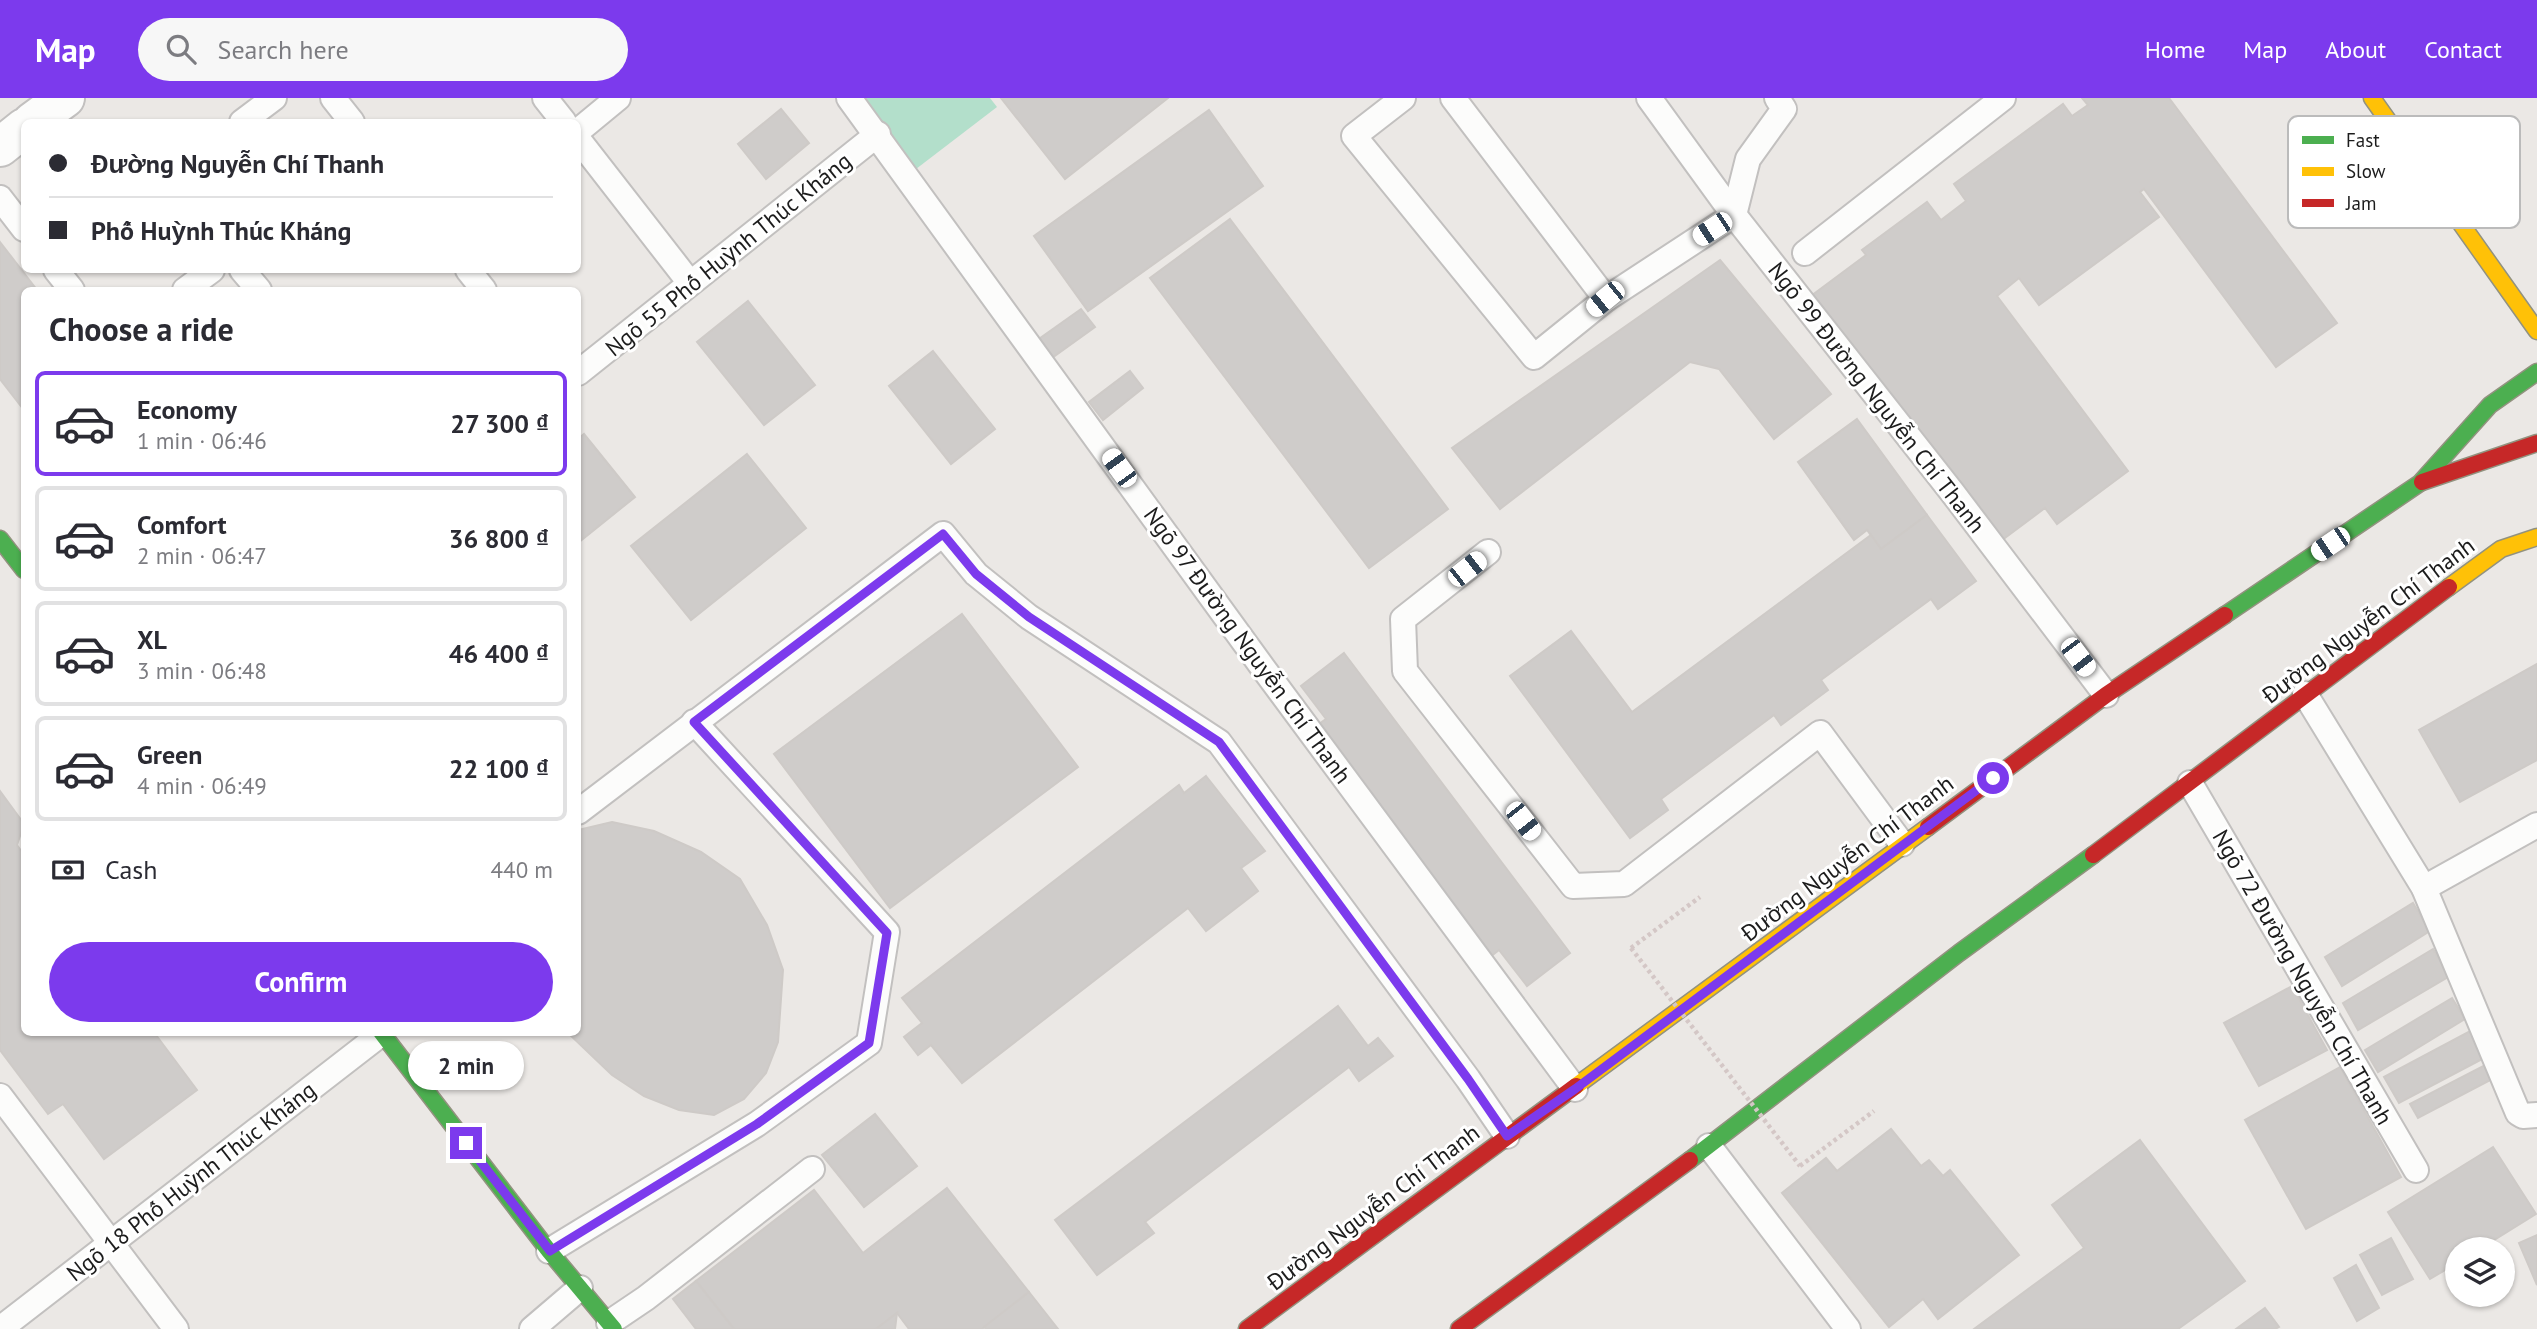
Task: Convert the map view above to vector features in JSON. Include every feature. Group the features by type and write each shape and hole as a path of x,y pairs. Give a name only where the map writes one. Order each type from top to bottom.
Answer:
{"main road":[{"path":"2372,98 2385,116"},
{"path":"2464,228 2537,331"},
{"name":"Đường Nguyễn Chí Thanh","path":"1247,1329 2106,695 2420,483 2490,405 2537,372"},
{"path":"2420,483 2537,443"},
{"path":"2501,549 2528,522"},
{"name":"Đường Nguyễn Chí Thanh","path":"1460,1329 1709,1146 1959,953 2501,549 2537,537"},
{"path":"0,539 21,566"},
{"path":"383,1036 611,1326"}],"street":[{"path":"36,119 65,98"},
{"path":"0,146 21,130"}],"lane":[{"path":"246,119 274,98"},
{"path":"333,98 350,119"},
{"path":"545,98 562,119"},
{"path":"581,129 618,98"},
{"name":"Ngõ 97 Đường Nguyễn Chí Thanh","path":"849,98 878,134 1264,668 1575,1089"},
{"path":"1403,98 1354,136 1534,357 1605,299 1734,215 1748,159 1784,109 1777,98"},
{"path":"1453,98 1605,299"},
{"name":"Ngõ 99 Đường Nguyễn Chí Thanh","path":"1650,98 1734,215 1944,481 2106,695"},
{"path":"1805,253 2003,98"},
{"name":"Ngõ 55 Phố Huỳnh Thúc Kháng","path":"581,371 878,134"},
{"path":"581,143 690,283"},
{"path":"0,198 21,225"},
{"path":"58,273 70,287"},
{"path":"189,287 208,273"},
{"path":"245,273 257,287"},
{"path":"470,273 482,287"},
{"path":"581,810 943,534 976,574 1029,617 1219,742 1468,1079 1507,1136"},
{"path":"1488,552 1403,619 1405,671 1573,886 1624,884 1820,733 1902,844"},
{"path":"2305,694 2424,888 2528,1114"},
{"path":"550,1251 757,1124 869,1043 887,933 694,722"},
{"name":"Ngõ 72 Đường Nguyễn Chí Thanh","path":"2190,783 2416,1170"},
{"path":"2424,888 2537,825"},
{"name":"Ngõ 18 Phố Huỳnh Thúc Kháng","path":"0,1329 377,1036"},
{"path":"0,1096 176,1329"},
{"path":"1709,1146 1848,1329"},
{"path":"611,1326 812,1168"},
{"path":"532,1329 580,1288"}],"path":[{"path":"1700,897 1631,948 1800,1166 1874,1111"}],"green space":[{"path":"862,98 990,98 997,107 916,169"}],"building":[{"path":"1001,98 1168,98 1065,179"},
{"path":"2082,98 2169,98 2337,323 2276,367 2144,189 2140,192 2159,217 2039,305 2019,278 1997,296 2128,471 2057,524 2045,508 1998,543 1811,296 1866,255 1862,250 1927,202 1941,220 1966,201 1954,184 2063,104 2072,116 2088,105"},
{"path":"781,109 809,143 766,179 738,144"},
{"path":"1209,110 1263,186 1088,311 1034,236"},
{"path":"1230,219 1448,509 1369,568 1150,278"},
{"path":"0,242 21,269 21,273 35,287 21,287 21,406 0,379"},
{"path":"1720,260 1831,394 1774,439 1719,369 1690,362 1500,509 1452,448"},
{"path":"748,301 815,385 764,425 697,342"},
{"path":"1081,309 1095,327 1049,360 1036,341"},
{"path":"933,351 995,429 951,464 889,386"},
{"path":"1130,371 1143,388 1103,420 1089,402"},
{"path":"1857,419 1927,515 1881,549 1867,530 1854,540 1798,462"},
{"path":"584,434 635,497 581,541 581,436"},
{"path":"747,454 806,528 691,620 631,546"},
{"path":"1927,515 1976,581 1938,609 1931,599 1821,680 1828,690 1781,725 1774,715 1661,799 1668,810 1630,838 1510,676 1571,631 1632,712 1871,535 1881,549"},
{"path":"962,614 1078,767 890,908 774,754"},
{"path":"1344,653 1570,953 1527,986 1499,950 1490,957 1316,726 1326,719 1301,686"},
{"path":"2537,664 2537,760 2460,802 2419,730"},
{"path":"1206,776 1265,851 1241,868 1258,891 1206,931 1188,908 962,1083 931,1045 918,1055 904,1037 922,1023 902,998 1179,785 1184,793"},
{"path":"0,791 21,820 17,845 21,851 21,1036 157,1036 197,1090 104,1159 63,1104 48,1114 0,1050"},
{"path":"612,822 654,831 701,852 740,879 767,925 783,970 778,1042 766,1073 744,1099 714,1115 679,1110 644,1096 612,1075 571,1036 581,1036 581,829"},
{"path":"2413,903 2430,931 2342,986 2325,957"},
{"path":"2433,949 2450,976 2358,1030 2343,1003"},
{"path":"2292,986 2327,1050 2259,1086 2224,1023"},
{"path":"2452,998 2465,1019 2378,1072 2365,1050"},
{"path":"1338,1006 1368,1046 1378,1038 1393,1056 1359,1081 1349,1067 1145,1222 1154,1233 1097,1275 1055,1220"},
{"path":"2472,1030 2486,1057 2399,1103 2384,1077"},
{"path":"2489,1063 2496,1077 2418,1118 2410,1104"},
{"path":"2340,1067 2401,1177 2306,1229 2245,1120"},
{"path":"875,1114 917,1166 864,1207 822,1155"},
{"path":"1891,1129 1921,1166 1929,1160 1943,1176 1950,1170 2019,1255 1938,1319 1923,1299 1889,1327 1782,1193 1826,1158 1837,1171"},
{"path":"2140,1140 2245,1281 2178,1329 1974,1329 2084,1248 2052,1205"},
{"path":"2493,1147 2536,1214 2499,1237 2445,1237 2445,1270 2430,1279 2388,1212"},
{"path":"947,1188 1029,1292 982,1329 909,1329 897,1313 876,1329 734,1329 696,1281 814,1190 863,1253"},
{"path":"2537,1235 2537,1285 2519,1243"},
{"path":"2391,1238 2413,1279 2382,1295 2360,1255"},
{"path":"2356,1265 2379,1308 2357,1321 2334,1278"},
{"path":"696,1281 734,1329 696,1329 673,1299"},
{"path":"1029,1292 1058,1329 984,1327"},
{"path":"2265,1308 2279,1327 2236,1329"},
{"path":"897,1313 895,1329 876,1329"}],"traffic: fast":[{"path":"2225,615 2420,483 2490,405 2537,372"},
{"path":"0,539 21,566"},
{"path":"1690,1160 1959,953 2093,855"},
{"path":"384,1036 549,1251 614,1329"}],"traffic: slow":[{"path":"2372,98 2385,116"},
{"path":"2464,228 2537,331"},
{"path":"2449,587 2501,549 2537,537"},
{"path":"1576,1086 1928,827"}],"traffic: jam":[{"path":"2422,482 2537,443"},
{"path":"2093,855 2449,587"},
{"path":"1928,827 2106,695 2225,615"},
{"path":"1247,1329 1576,1086"},
{"path":"1459,1329 1690,1160"}],"route":[{"path":"466,1143 550,1251 757,1124 869,1043 887,933 694,722 943,534 976,574 1029,617 1219,742 1468,1079 1507,1136 1575,1089 1993,778"}]}
